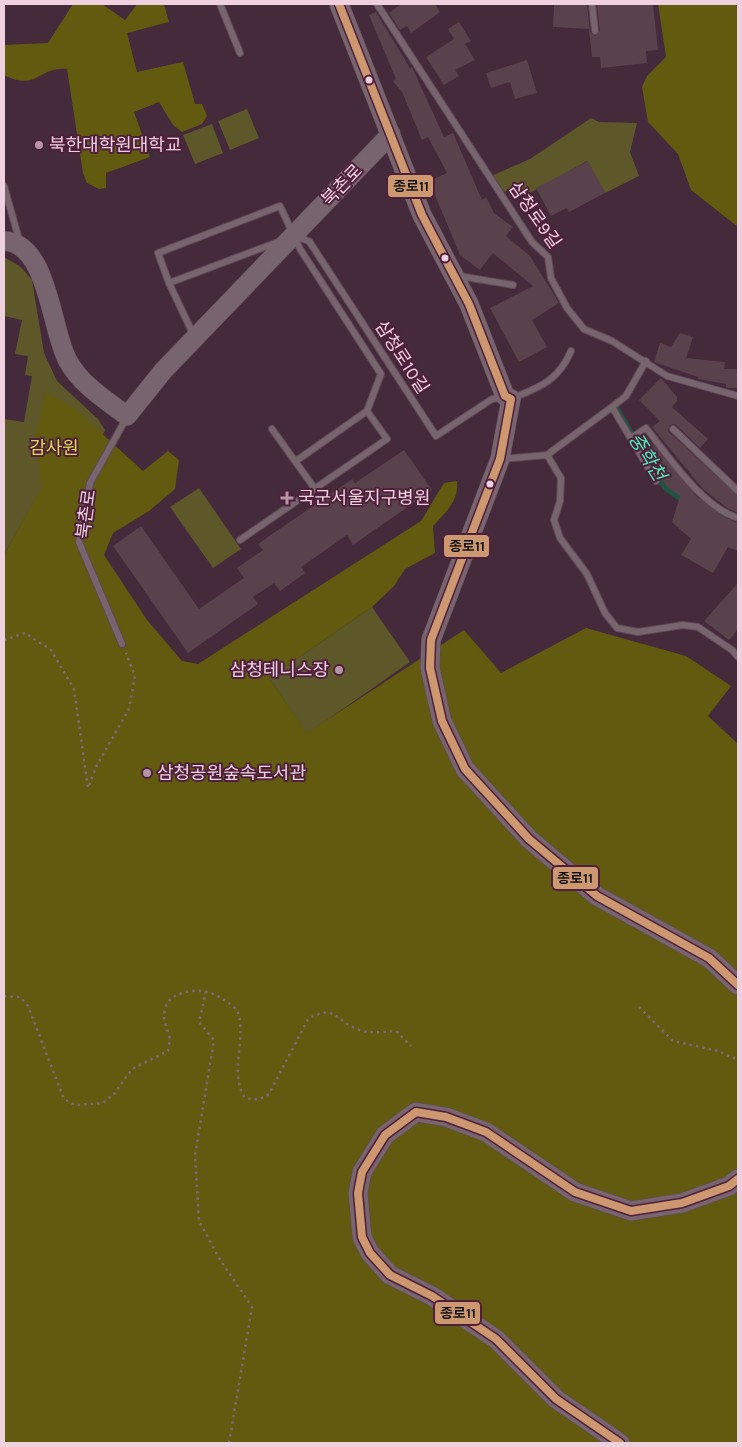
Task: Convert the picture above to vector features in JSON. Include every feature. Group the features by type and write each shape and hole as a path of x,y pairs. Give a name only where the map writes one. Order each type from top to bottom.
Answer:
{"street":[{"path":"339,4 422,216 469,304 508,398 500,459 431,640 430,668 442,721 465,768 529,839 597,896 709,958 738,985"},
{"name":"북촌로","path":"128,416 163,371 391,134"},
{"path":"4,242 22,249 36,266 46,286 59,343 69,363 83,381 128,416"},
{"path":"620,1443 556,1399 496,1339 432,1296 390,1275 370,1253 362,1237 358,1193 362,1172 386,1135 416,1112 446,1116 486,1132 575,1192 631,1211 682,1203 729,1186 738,1179"}],"lane":[{"path":"220,4 240,53"},
{"name":"삼청로9길","path":"377,4 532,242 548,257 551,278 567,308 584,330 612,341 668,376 738,396"},
{"path":"592,4 595,31"},
{"path":"4,186 22,249"},
{"path":"195,337 169,283 158,253 280,206 293,236 381,374 367,410 296,461"},
{"name":"북촌로","path":"169,283 293,236"},
{"name":"삼청로10길","path":"293,236 309,241 436,436 492,399 508,398"},
{"path":"453,275 513,285"},
{"path":"508,398 544,386 566,363 571,351"},
{"path":"500,459 547,455 626,396 646,361"},
{"path":"612,407 656,481"},
{"path":"240,540 387,439 367,410"},
{"name":"북촌로","path":"122,644 79,542 90,483 128,416"},
{"path":"630,438 646,428 680,470 716,507 738,518"},
{"path":"272,429 315,488"},
{"path":"673,429 738,491"},
{"path":"547,455 561,478 560,501 554,520 560,538 587,574 605,613 617,628 638,632 683,625 698,627 732,650 738,657"}],"path":[{"path":"4,640 25,633 51,650 74,689 88,788 97,765 129,709 135,676 122,644"},
{"path":"206,991 199,1022 214,1040 195,1155 198,1221 219,1258 252,1307 230,1443"},
{"path":"4,996 20,997 28,1006 64,1099 74,1105 102,1102 114,1094 132,1070 168,1051 170,1037 164,1024 165,1008 170,999 184,992 206,991 225,1000 237,1010 240,1017 238,1076 240,1090 245,1098 261,1100 269,1094 308,1019 316,1014 328,1012 340,1017 354,1028 369,1033 396,1031 411,1046"},
{"path":"639,1007 673,1041 718,1051 738,1060"}],"green space":[{"path":"73,4 102,4 125,20 137,4 164,4 169,22 127,33 137,72 183,62 195,104 202,104 207,116 202,124 182,132 173,125 159,102 134,112 150,157 106,173 106,188 99,189 87,183 83,173 67,69 57,69 24,81 15,80 4,75 4,45 48,43"},
{"path":"658,4 738,4 738,227 691,190 678,154 648,122 642,87 647,76 666,57"},
{"path":"247,109 259,138 230,150 218,121"},
{"path":"591,118 599,122 637,123 630,152 639,176 605,193 587,161 532,192 523,194 518,186 504,192 493,175 530,159"},
{"path":"212,124 223,153 195,164 183,135"},
{"name":"감사원","path":"4,257 21,267 32,280 44,353 57,381 98,419 105,430 87,472 41,489 4,555 4,419 24,422 32,376 25,375 28,356 15,354 22,320 4,316"},
{"path":"45,392 74,408 143,471 168,451 179,460 175,489 149,511 113,533 104,555 147,620 182,661 198,664 421,521 444,483 457,481 454,500 433,526 435,553 405,569 394,586 372,607 269,678 307,733 464,630 501,673 586,628 686,656 731,686 708,716 738,744 738,1443 4,1443 4,555 41,488 36,433"},
{"path":"199,488 241,549 213,568 170,507"},
{"name":"삼청테니스장","path":"372,607 410,662 307,734 269,678"}],"building":[{"path":"401,4 435,4 440,12 411,33 407,26 400,30 389,13"},
{"path":"554,4 587,4 590,32 595,36 600,31 597,4 653,4 658,50 646,51 647,63 601,68 600,57 592,57 589,29 553,27"},
{"path":"376,12 410,68 412,67 444,137 453,133 482,200 486,197 494,213 513,227 506,236 530,256 559,303 532,320 547,347 519,362 490,308 533,286 493,253 480,270 460,255 429,181 447,173 428,137 422,140 402,92 393,81 396,79 369,15"},
{"path":"459,22 471,41 465,44 475,60 455,70 459,76 444,85 426,57 454,39 448,29"},
{"path":"527,60 537,93 515,99 510,82 491,88 486,73"},
{"path":"588,161 605,193 569,212 567,208 551,216 536,188"},
{"path":"680,333 693,337 686,358 725,362 724,369 738,369 738,388 728,388 726,384 698,379 698,377 654,362 660,343 671,347"},
{"path":"661,378 677,397 677,401 672,407 708,439 700,448 675,424 670,425 668,431 738,496 738,513 727,508 703,489 652,427 660,421 639,400"},
{"path":"645,435 696,496 722,516 738,523 738,551 728,547 713,573 681,555 691,539 672,522 680,496 667,487 637,440"},
{"path":"404,450 432,490 353,545 347,535 301,567 305,573 280,591 274,583 253,597 258,604 188,653 113,546 141,526 199,609 244,578 237,568 263,550 258,544 352,479 355,483"},
{"path":"738,583 738,629 729,640 704,621"}],"waterway":[{"name":"중학천","path":"615,405 660,481 667,490 684,501"},
{"name":"중학천","path":"708,512 714,509 727,516"}],"transit line":[{"name":"종로11","path":"339,4 422,215 469,304 505,396 511,399 500,459 431,640 430,668 442,721 465,769 529,839 597,896 709,958 738,985"},
{"name":"종로11","path":"620,1443 556,1399 496,1339 432,1296 390,1275 370,1253 362,1237 358,1193 362,1172 385,1135 416,1112 446,1117 486,1132 575,1192 631,1211 682,1203 729,1186 738,1179"}],"place":[{"name":"북한대학원대학교","path":"39,145"},
{"name":"국군서울지구병원","path":"287,498"},
{"name":"삼청테니스장","path":"339,670"},
{"name":"삼청공원숲속도서관","path":"147,773"}]}
